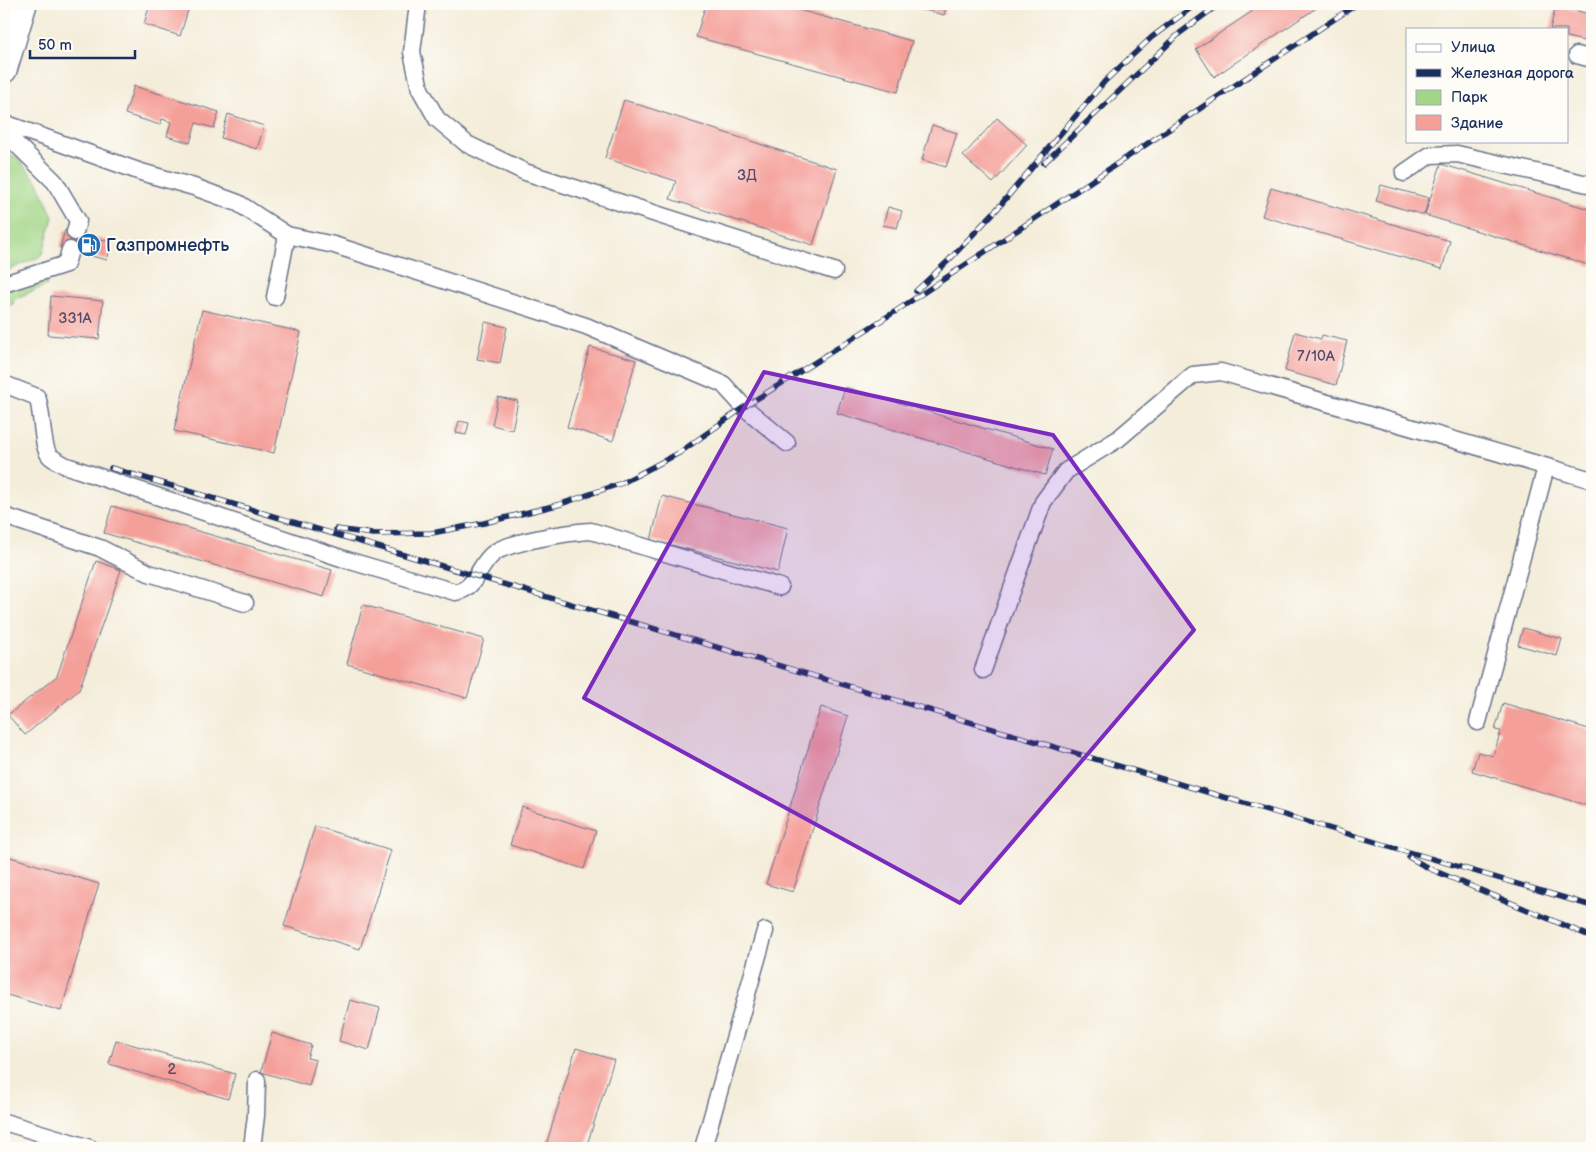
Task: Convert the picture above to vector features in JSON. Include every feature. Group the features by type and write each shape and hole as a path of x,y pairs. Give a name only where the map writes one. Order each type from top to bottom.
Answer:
{"highway":[{"path":"4,70 24,4"}],"street":[{"path":"418,4 412,52 420,89 437,119 467,144 525,172 834,271"},
{"path":"4,122 141,172 194,187 238,203 287,235 334,246 586,326 723,384 744,407 787,443"},
{"path":"4,132 55,182 78,221 75,232"},
{"path":"1404,172 1430,154 1457,154 1592,185"},
{"path":"276,297 287,235"},
{"path":"4,284 66,264 70,250"},
{"path":"982,670 1044,502 1066,471 1118,439 1193,375 1221,372 1592,480"},
{"path":"4,384 37,397 41,406 46,449 50,456 64,465 347,560 455,592 464,591 485,563 496,552 521,543 575,532 591,531 780,587"},
{"path":"1478,722 1546,466"},
{"path":"4,516 100,548 149,573 245,603"},
{"path":"703,1148 765,931"},
{"path":"252,1148 256,1116 257,1080"},
{"path":"4,1122 90,1148"}],"highlighted area":[{"path":"764,372 1053,435 1194,630 960,903 584,698"}],"green space":[{"path":"4,155 17,158 38,182 53,217 43,253 39,257 4,272"},
{"path":"45,278 47,285 14,299 13,304 4,308 4,290"}],"building":[{"path":"150,4 190,4 180,36 144,24"},
{"path":"706,4 777,4 912,41 898,92 696,37"},
{"path":"902,4 947,4 944,15"},
{"path":"1263,4 1322,4 1214,77 1196,49"},
{"path":"1556,5 1592,15 1592,43 1568,37 1568,28 1550,28"},
{"path":"134,86 219,112 214,128 196,123 190,143 167,136 171,122 162,119 160,125 125,114"},
{"path":"624,100 837,169 813,245 670,199 676,181 605,158"},
{"path":"228,114 264,126 257,149 221,138"},
{"path":"997,118 1027,145 993,183 963,156"},
{"path":"932,125 957,133 946,167 922,160"},
{"path":"1441,164 1592,210 1592,266 1425,215"},
{"path":"1381,185 1429,198 1424,215 1376,201"},
{"path":"1271,188 1450,241 1442,269 1262,216"},
{"path":"888,207 902,211 897,228 883,225"},
{"path":"65,230 112,242 107,260 60,248"},
{"path":"51,296 103,301 99,339 48,335"},
{"path":"202,310 301,332 274,453 174,431"},
{"path":"485,322 507,327 500,363 477,359"},
{"path":"1295,332 1321,339 1322,335 1347,341 1336,385 1285,371"},
{"path":"590,347 636,360 613,441 567,427"},
{"path":"845,387 1053,449 1045,475 837,413"},
{"path":"498,397 518,401 512,430 492,425"},
{"path":"459,421 469,423 466,435 456,433"},
{"path":"662,496 788,528 778,572 651,540"},
{"path":"112,506 332,570 324,597 104,533"},
{"path":"96,561 121,570 79,690 25,735 8,715 57,676"},
{"path":"363,605 484,639 467,698 347,664"},
{"path":"1523,628 1562,639 1557,656 1518,645"},
{"path":"1503,703 1592,730 1592,807 1472,771 1478,752 1493,756 1501,731 1495,730"},
{"path":"821,707 848,716 793,892 766,884"},
{"path":"522,807 596,831 584,869 510,845"},
{"path":"315,826 391,850 360,949 284,926"},
{"path":"4,855 99,884 61,1011 4,994"},
{"path":"350,1000 380,1008 369,1050 339,1041"},
{"path":"272,1033 311,1045 307,1058 316,1060 309,1086 261,1072"},
{"path":"116,1040 235,1074 228,1099 109,1064"},
{"path":"576,1048 614,1060 586,1148 556,1148 546,1145"}],"railway":[{"path":"916,291 948,261 998,208 1105,81 1152,37 1196,4"},
{"path":"1044,163 1180,33 1219,4"},
{"path":"336,529 373,534 432,533 484,523 561,504 622,483 679,453 744,407 896,311 1357,4"},
{"path":"111,468 1592,906"},
{"path":"1409,857 1428,868 1592,937"}],"place":[{"name":"Газпромнефть","path":"89,245"}]}
